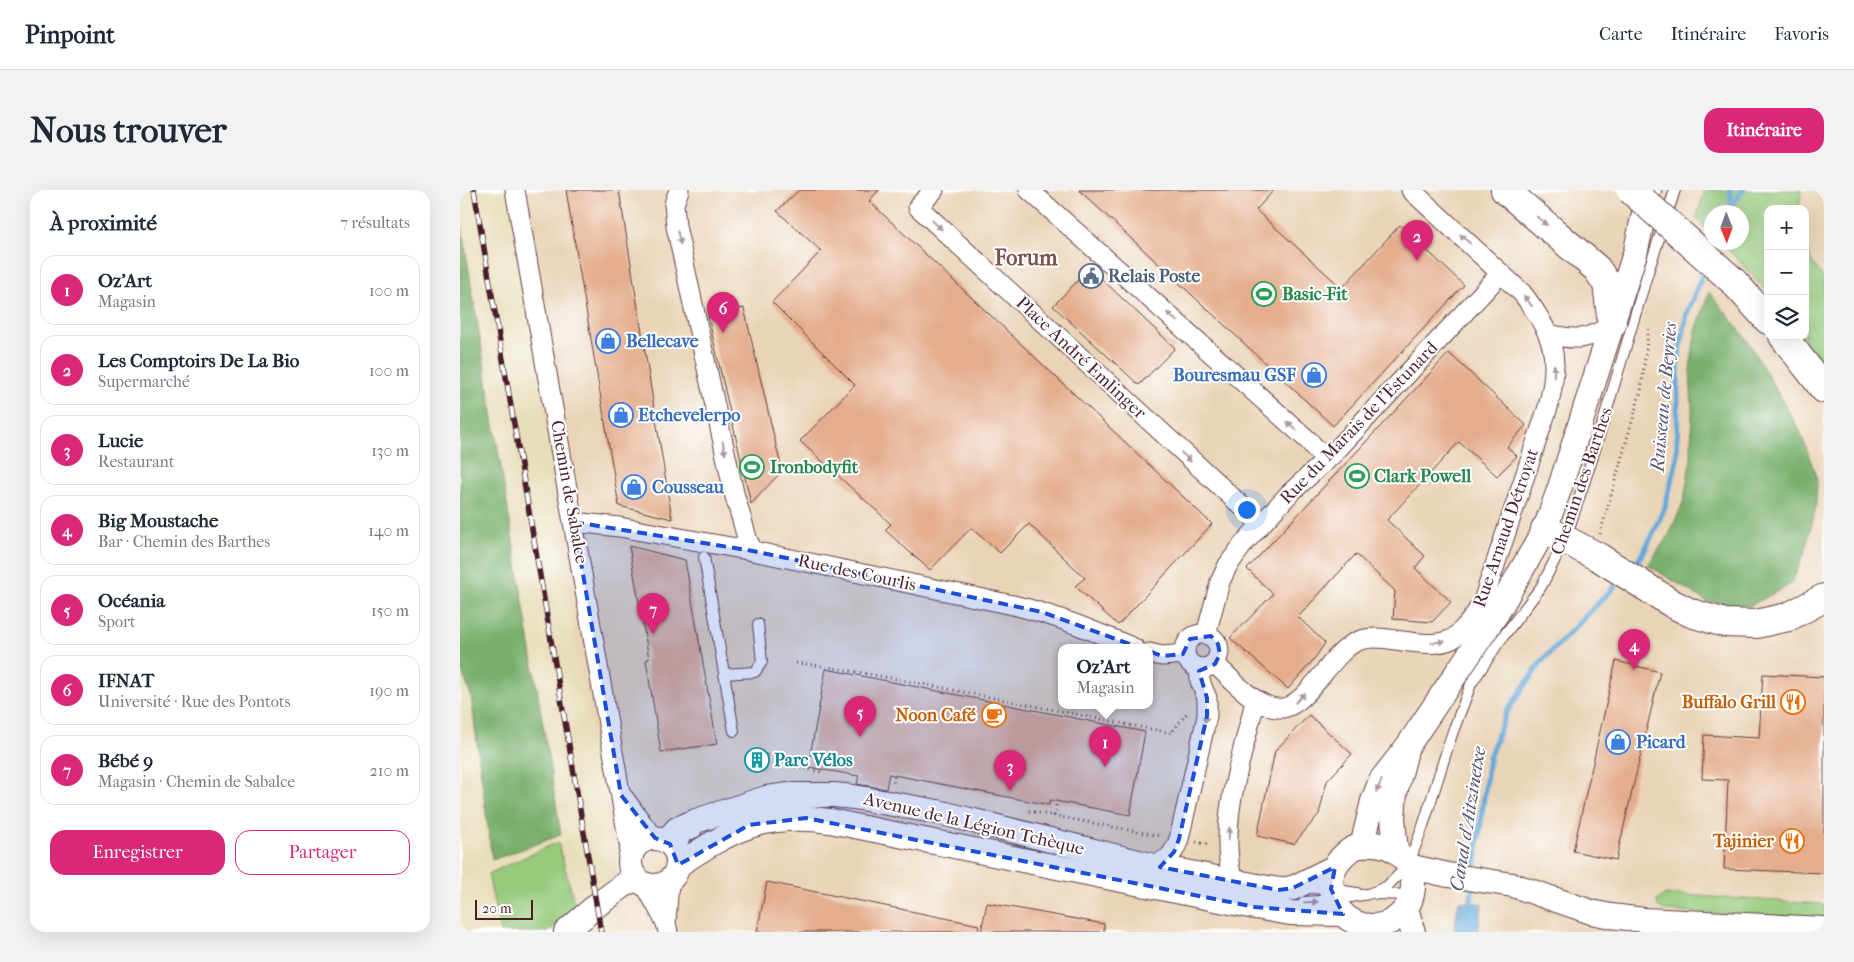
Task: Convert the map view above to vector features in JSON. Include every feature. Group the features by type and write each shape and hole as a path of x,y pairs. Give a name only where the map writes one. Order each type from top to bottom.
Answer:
{"main road":[{"path":"1505,190 1598,269 1607,284 1612,324"},
{"path":"1631,190 1733,281 1764,316"},
{"path":"1786,340 1824,389"},
{"path":"1555,535 1596,557 1673,604 1691,613 1725,623 1756,624 1788,617 1814,603 1824,579"}],"street":[{"name":"Chemin de Sabalce","path":"515,190 621,795 637,872 667,927"},
{"path":"679,190 674,204 676,226 734,493 748,541 753,551"},
{"name":"Place André Emlinger","path":"934,190 918,207 1261,524"},
{"path":"1029,190 1309,441 1326,462"},
{"name":"Rue Arnaud Détroyat","path":"1255,701 1281,708 1295,704 1345,650 1357,641 1371,638 1428,643 1444,642 1454,638 1477,613 1483,601 1553,386 1554,350 1549,334 1537,312 1522,293 1501,272 1411,190"},
{"name":"Chemin des Barthes","path":"1362,846 1373,800 1381,780 1407,747 1497,613 1555,535 1560,487 1636,250 1647,208 1649,190"},
{"name":"Rue du Marais de l'Estunard","path":"1206,634 1220,582 1228,565 1245,542 1290,493 1326,462 1501,272"},
{"path":"1549,334 1567,339 1576,339 1603,330 1612,324"},
{"name":"Rue des Courlis","path":"574,522 619,527 753,551 1042,612 1076,623 1125,644"},
{"path":"1154,866 1169,858 1174,852 1179,839 1206,716 1207,698 1200,681 1207,666 1220,654 1215,639 1206,634 1200,634 1190,639 1185,648 1185,654 1190,663 1207,666 1255,701 1230,805 1228,848 1233,882"},
{"path":"1153,654 1162,656 1185,654"},
{"name":"Chemin des Barthes","path":"1402,859 1394,818 1395,793 1407,747"},
{"name":"Chemin de Sabalce","path":"621,795 669,856 667,927"},
{"name":"Avenue de la Légion Tchèque","path":"669,856 677,830 696,821 766,798 789,795 834,795 938,812 1154,866 1233,882 1278,890 1293,888 1336,892"},
{"name":"Avenue de la Légion Tchèque","path":"669,856 723,837 749,825 787,818 806,818 830,821 1255,908 1290,913 1336,892"},
{"path":"566,932 637,872 638,844 649,838 669,856 658,886 637,872"},
{"path":"1448,875 1409,901 1397,917 1376,929 1352,921 1336,892 1346,854 1362,846 1380,845 1402,859 1448,875 1513,885 1591,912 1611,916 1644,920 1824,929"},
{"path":"1402,859 1412,880 1409,901 1413,932"}],"lane":[{"name":"Chemin des Barthes","path":"1402,859 1423,826 1452,734 1471,684 1499,642 1541,586 1555,535 1593,456 1648,272 1675,190"},
{"path":"704,557 734,731"},
{"path":"724,674 755,672 762,662 758,624"},
{"path":"669,856 686,836 735,816 768,808"},
{"name":"Avenue de la Légion Tchèque","path":"857,816 1280,901 1314,902 1336,892"},
{"name":"Avenue de la Légion Tchèque","path":"962,848 1026,850"},
{"path":"1368,894 1386,888 1402,859"},
{"name":"Avenue de la Légion Tchèque","path":"1194,885 1259,886"},
{"path":"1336,892 1368,894 1409,901"}],"path":[{"path":"1596,557 1596,547 1641,390 1649,324"},
{"path":"796,663 823,666 1073,716 1171,733"},
{"path":"893,785 895,775"},
{"path":"1054,816 1057,801"},
{"path":"1179,839 1228,848"}],"highlighted area":[{"path":"574,522 753,551 1042,612 1162,656 1183,654 1190,639 1211,636 1218,644 1220,654 1215,664 1199,671 1207,698 1207,716 1179,839 1174,852 1160,867 1278,890 1293,888 1335,867 1331,889 1343,914 1255,907 806,818 749,825 678,865 670,844 655,838 621,795"}],"shaded area":[{"path":"514,190 1824,190 1824,932 616,932 604,796 576,650"}],"green space":[{"path":"1705,190 1801,190 1799,205 1764,205 1764,288 1729,250 1749,250 1749,205 1704,205 1704,226 1696,219"},
{"path":"460,216 561,835 492,860 471,696 460,666"},
{"path":"1809,254 1813,264 1824,279 1824,367 1805,340 1809,340"},
{"path":"1709,292 1746,338 1800,431 1817,479 1816,507 1805,552 1791,584 1750,606 1706,601 1648,565 1670,533 1684,500 1691,457 1692,409 1690,369 1695,334"},
{"path":"558,842 576,909 547,932 500,932 488,874"},
{"path":"1665,894 1824,904 1824,919 1666,911 1658,907 1657,901"}],"water":[{"path":"1459,901 1482,904 1478,932 1454,932"}],"building":[{"path":"566,190 619,190 672,519 619,506"},
{"path":"799,190 879,190 869,201 1212,524 1118,625 1075,586 1085,578 1029,524 1000,553 971,528 930,570 885,530 891,524 800,441 855,385 772,302 821,251 777,211"},
{"path":"1079,190 1274,190 1256,210 1342,288 1400,225 1464,285 1333,426"},
{"path":"1090,268 1175,348 1139,385 1053,306"},
{"path":"744,308 782,471 751,504 708,316"},
{"path":"1449,353 1526,425 1507,447 1517,456 1497,476 1459,442 1387,520 1425,556 1415,568 1451,602 1432,622 1393,619 1395,591 1356,554 1298,617 1325,643 1315,658 1288,689 1230,638 1273,594 1247,569"},
{"path":"629,546 685,560 717,744 661,752 646,660 649,659"},
{"path":"1616,661 1660,672 1616,860 1573,851"},
{"path":"826,669 1145,732 1130,815 1050,800 1049,805 889,774 886,789 857,784 859,776 808,767"},
{"path":"1763,674 1824,677 1824,873 1724,869 1728,780 1702,779 1704,735 1759,738"},
{"path":"1309,715 1352,754 1327,781 1319,814 1294,844 1257,836 1275,751"},
{"name":"Parc Vélos","path":"750,751 768,755 765,769 747,765"},
{"path":"767,882 979,925 978,932 757,932"},
{"path":"987,903 1104,924 1104,932 981,932"}],"waterway":[{"name":"Ruisseau de Beyries","path":"1730,190 1731,205"},
{"path":"1732,205 1743,190"},
{"name":"Ruisseau de Beyries","path":"1631,569 1645,550 1665,507 1677,458 1678,361 1687,313 1706,266"},
{"name":"Ruisseau de Beyries","path":"1474,873 1489,758 1506,713 1541,662 1621,580"},
{"name":"Canal d'Aitzinetxe","path":"1470,908 1473,885"}],"railway":[{"path":"474,190 601,932"}],"place":[{"name":"Les Comptoirs De La Bio","path":"1417,261"},
{"name":"Relais Poste","path":"1091,276"},
{"name":"Basic-Fit","path":"1264,294"},
{"name":"IFNAT","path":"723,333"},
{"name":"Bellecave","path":"608,341"},
{"name":"Bouresmau GSF","path":"1314,375"},
{"name":"Etchevelerpo","path":"621,415"},
{"name":"Ironbodyfit","path":"752,467"},
{"name":"Clark Powell","path":"1357,476"},
{"name":"Cousseau","path":"634,487"},
{"name":"Bébé 9","path":"653,634"},
{"name":"Big Moustache","path":"1634,670"},
{"name":"Buffalo Grill","path":"1793,702"},
{"name":"Noon Café","path":"994,715"},
{"name":"Océania","path":"860,737"},
{"name":"Picard","path":"1618,742"},
{"name":"Parc Vélos","path":"757,760"},
{"name":"Oz'Art","path":"1105,767"},
{"name":"Lucie","path":"1010,791"},
{"name":"Tajinier","path":"1792,841"}],"district":[{"name":"Forum","path":"1026,258"}]}
